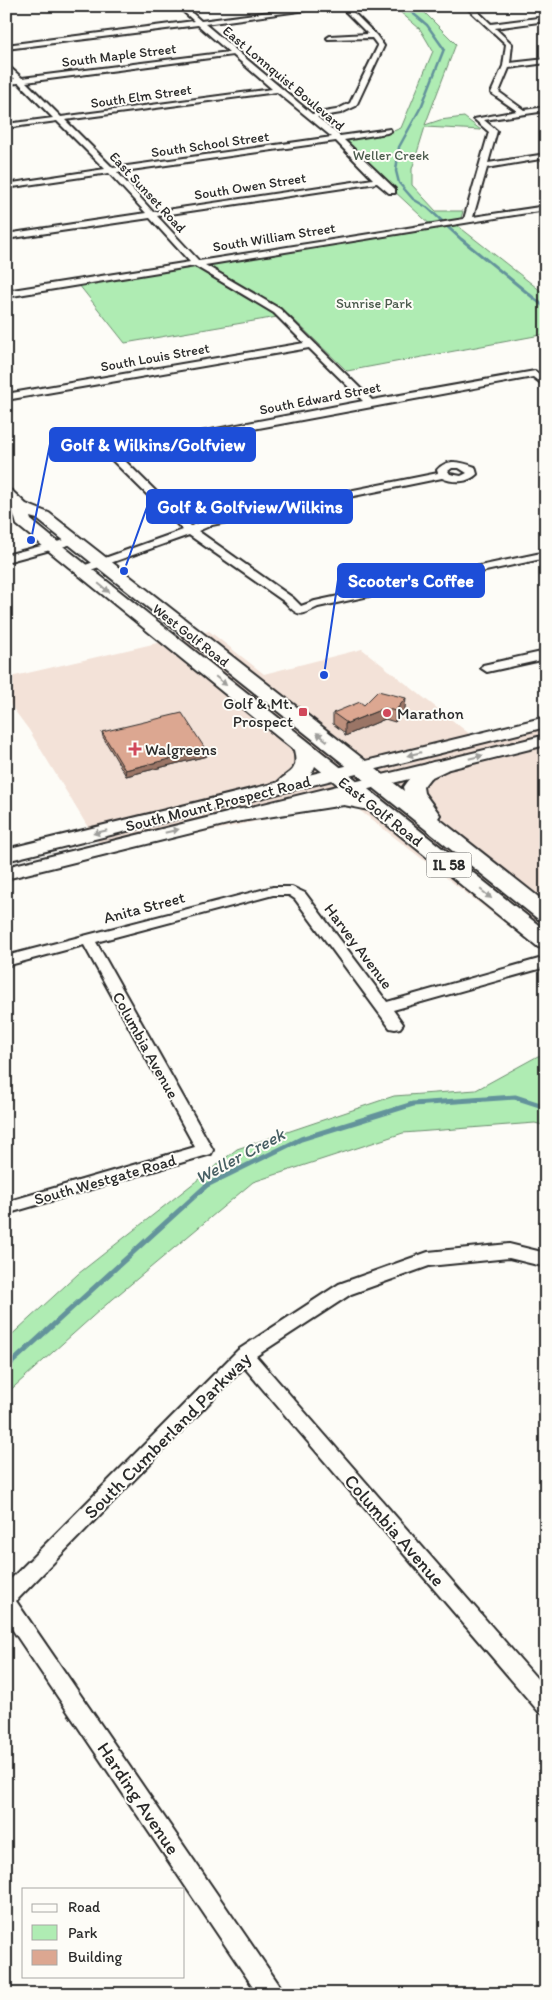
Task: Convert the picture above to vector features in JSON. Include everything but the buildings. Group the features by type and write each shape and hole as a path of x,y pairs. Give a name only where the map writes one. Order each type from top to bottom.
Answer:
{"main road":[{"name":"West Golf Road","path":"6,494 20,507 43,516 72,541 360,768"},
{"name":"West Golf Road","path":"20,507 23,522 334,774"},
{"name":"South Mount Prospect Road","path":"6,855 546,722"},
{"name":"South Mount Prospect Road","path":"6,872 546,740"},
{"path":"285,786 296,779 306,766 303,748"},
{"path":"440,766 423,774 413,787 414,794 448,837"},
{"name":"East Golf Road","path":"360,768 546,914"},
{"name":"East Golf Road","path":"334,774 546,942"},
{"path":"235,816 344,799 374,805"}],"street":[{"name":"East Lonnquist Boulevard","path":"180,6 278,90 338,138 378,180 392,191"},
{"path":"6,47 333,6"},
{"path":"311,116 338,112 353,104 381,46 374,36 343,6"},
{"path":"468,6 492,26 509,44 506,66 495,93 524,112"},
{"path":"492,26 546,19"},
{"path":"330,38 374,36"},
{"name":"South Maple Street","path":"6,82 234,53"},
{"path":"506,66 546,61"},
{"name":"East Sunset Road","path":"6,66 111,171 197,264 276,311 370,403"},
{"name":"South Elm Street","path":"6,126 278,90"},
{"path":"468,220 493,131 478,119 546,110"},
{"name":"South School Street","path":"6,186 387,131"},
{"path":"484,166 546,156"},
{"name":"South Owen Street","path":"6,237 378,180"},
{"name":"South William Street","path":"6,294 546,208"},
{"name":"South Louis Street","path":"6,397 309,345"},
{"name":"South Edward Street","path":"190,532 110,452 535,374 546,384"},
{"path":"81,570 190,532 209,522 443,475"},
{"path":"190,532 289,600 299,611 315,604 546,555"},
{"path":"6,559 72,541"},
{"path":"487,668 546,655"},
{"name":"Anita Street","path":"6,961 273,891 292,891"},
{"name":"Harvey Avenue","path":"292,891 300,896 395,1024"},
{"name":"Columbia Avenue","path":"88,940 205,1150"},
{"path":"383,1008 546,962"},
{"name":"South Westgate Road","path":"6,1208 205,1150"},
{"name":"South Cumberland Parkway","path":"6,1598 244,1355 345,1289 428,1259 509,1251 546,1260"},
{"name":"Columbia Avenue","path":"244,1355 546,1705"},
{"name":"Harding Avenue","path":"6,1603 272,1994"}],"shaded area":[{"path":"209,631 264,674 362,649 471,735 546,716 546,955 354,806 333,805 106,853 89,829 29,730 6,699 6,678"}],"green space":[{"name":"Sunrise Park","path":"393,6 419,7 456,44 425,125 440,120 464,117 481,130 425,127 412,169 412,185 436,211 463,211 461,218 453,222 546,295 546,334 347,371 289,315 125,343 79,285 435,229 393,190 346,141 346,139 350,138 391,132 401,128 433,51 420,29"},
{"name":"Weller Creek","path":"546,1054 546,1126 535,1123 403,1133 253,1182 101,1309 6,1394 6,1340 78,1274 237,1149 394,1096 476,1090 538,1056"}],"waterway":[{"name":"Weller Creek","path":"404,6 427,25 444,49 422,105 399,147 396,171 399,183 413,199 428,208 442,221"},
{"name":"Weller Creek","path":"440,220 546,308"},
{"name":"Weller Creek","path":"7,1367 207,1185 301,1139 413,1104 515,1097 546,1107"}],"place":[{"name":"Golf & Wilkins/Golfview","path":"31,540"},
{"name":"Golf & Golfview/Wilkins","path":"124,571"},
{"name":"Scooter's Coffee","path":"324,675"},
{"name":"Golf & Mt. Prospect","path":"303,712"},
{"name":"Marathon","path":"387,713"},
{"name":"Walgreens","path":"135,749"}]}
